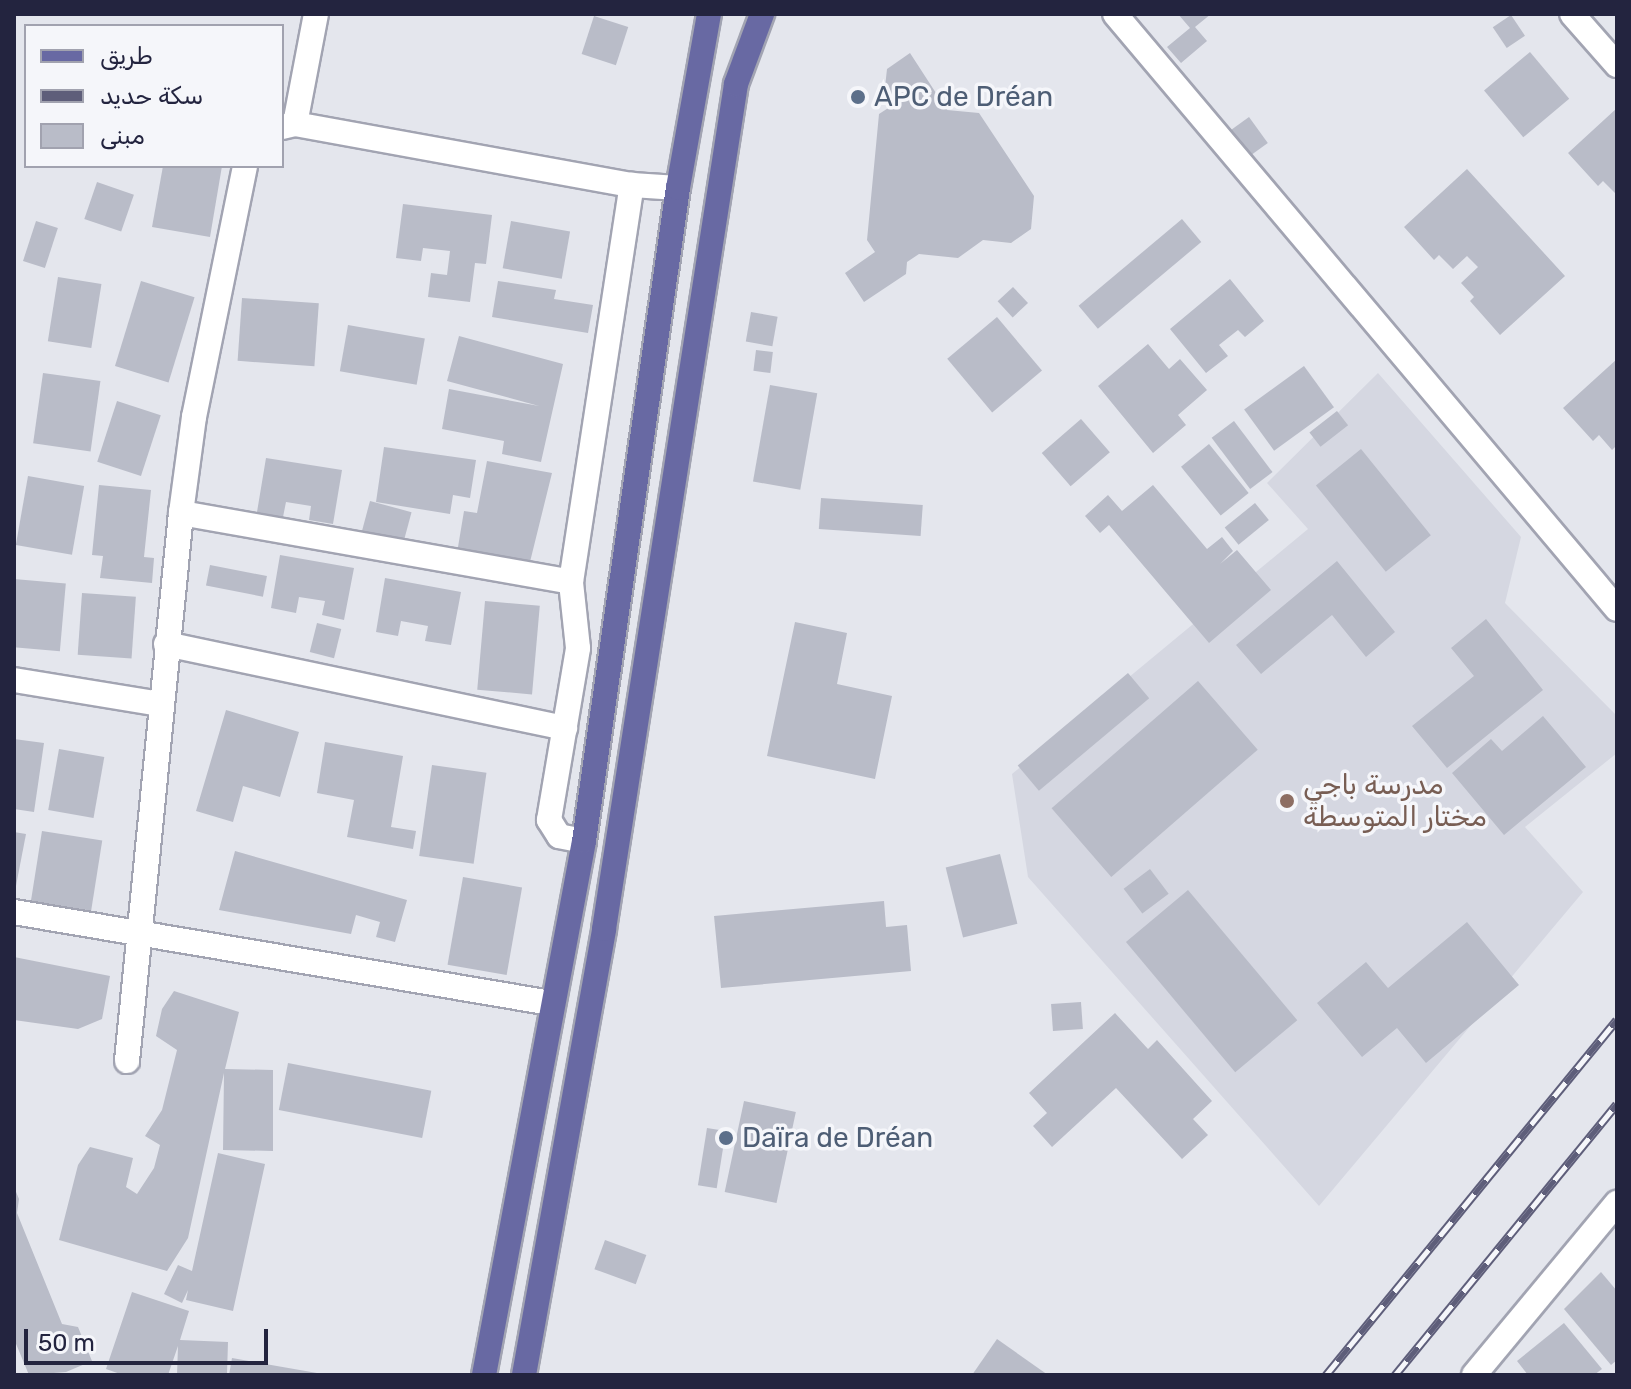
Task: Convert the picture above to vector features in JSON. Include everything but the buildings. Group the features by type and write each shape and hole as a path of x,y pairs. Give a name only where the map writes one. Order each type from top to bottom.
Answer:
{"main road":[{"path":"484,1375 551,1003 584,841 678,188 709,14"},
{"path":"524,1375 604,929 736,84 762,14"}],"street":[{"path":"316,14 288,125 632,185 678,188"},
{"path":"1115,14 1617,609"},
{"path":"1572,14 1617,65"},
{"path":"127,1061 143,934 166,644 181,513 194,417 245,168"},
{"path":"584,841 559,836 549,820 579,634 571,582 632,185"},
{"path":"181,513 571,582"},
{"path":"166,644 565,728"},
{"path":"14,680 161,704"},
{"path":"14,912 551,1003"},
{"path":"1474,1375 1617,1203"}],"shaded area":[{"name":"مدرسة باجي مختار المتوسطة","path":"1378,373 1521,537 1505,603 1617,716 1617,753 1525,827 1583,892 1319,1206 1028,877 1012,774 1308,529 1267,483"}],"railway":[{"path":"1326,1375 1617,1020"},
{"path":"1395,1375 1617,1104"}],"place":[{"name":"APC de Dréan","path":"858,97"},
{"name":"مدرسة باجي مختار المتوسطة","path":"1287,801"},
{"name":"Daïra de Dréan","path":"726,1138"}]}
